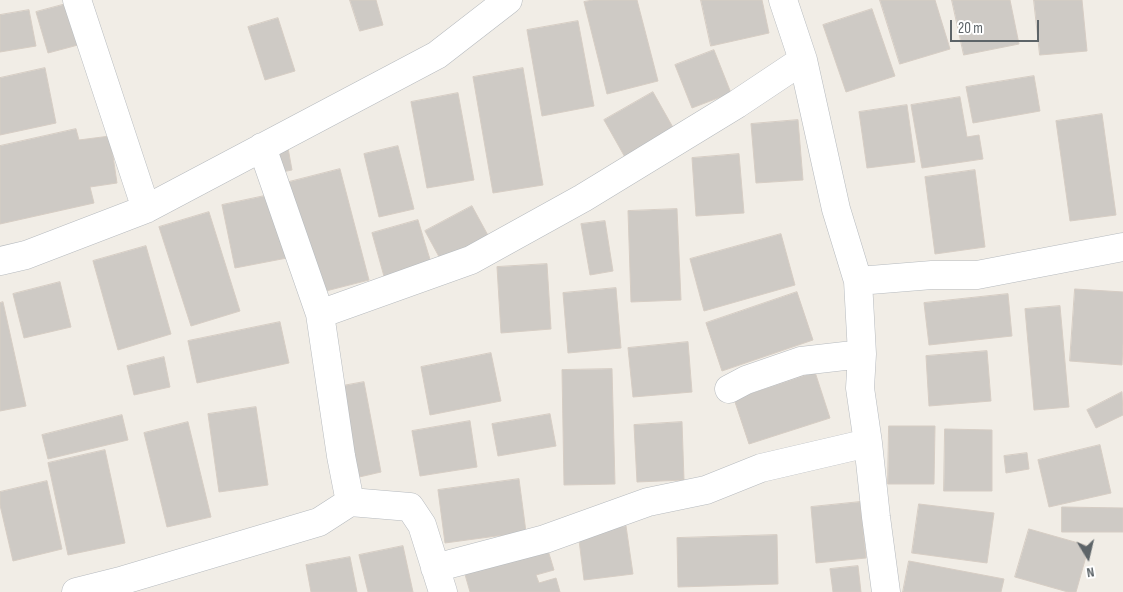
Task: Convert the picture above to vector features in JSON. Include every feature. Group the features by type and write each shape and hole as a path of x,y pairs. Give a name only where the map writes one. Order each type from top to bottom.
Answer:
{"street":[{"path":"77,0 146,209"},
{"path":"0,261 26,255 146,209 437,55 508,0"},
{"path":"783,0 803,60 836,209 858,281 862,354 860,388 886,592"},
{"path":"320,314 471,260 615,178 737,104 803,60"},
{"path":"262,147 320,314 341,456 350,502"},
{"path":"858,281 932,275 977,275 1123,247"},
{"path":"729,389 746,380 801,361 862,354"},
{"path":"76,592 124,580 318,522 350,502 410,507 422,525 439,580 648,502 706,490 761,468 868,443"}],"building":[{"path":"350,0 376,0 383,25 360,31"},
{"path":"593,0 637,0 658,81 607,94 584,2"},
{"path":"701,0 762,0 769,33 711,46"},
{"path":"880,0 935,0 950,49 900,64"},
{"path":"952,0 1010,0 1019,44 964,55"},
{"path":"1034,0 1082,0 1087,51 1040,55"},
{"path":"66,4 78,45 48,53 36,12"},
{"path":"872,9 895,76 846,92 823,25"},
{"path":"29,10 36,46 0,52 0,15"},
{"path":"278,18 295,71 265,80 248,27"},
{"path":"578,21 594,106 542,116 527,30"},
{"path":"714,50 731,93 692,108 675,65"},
{"path":"45,68 56,123 0,135 0,78"},
{"path":"523,68 543,185 493,193 473,77"},
{"path":"1034,76 1040,111 973,123 966,87"},
{"path":"653,92 675,131 626,159 604,120"},
{"path":"458,93 474,180 427,188 411,102"},
{"path":"960,97 967,137 979,135 983,159 922,168 911,105"},
{"path":"907,105 915,162 867,168 859,112"},
{"path":"1102,114 1116,215 1070,221 1056,121"},
{"path":"798,120 803,180 756,183 751,124"},
{"path":"76,129 79,140 110,136 117,183 90,187 94,203 0,224 0,146"},
{"path":"398,146 414,209 379,217 364,154"},
{"path":"288,148 292,170 277,173 273,151"},
{"path":"739,154 744,213 696,216 692,158"},
{"path":"340,169 369,280 318,293 289,182"},
{"path":"975,170 985,247 935,254 925,177"},
{"path":"274,194 287,258 235,268 222,205"},
{"path":"472,206 490,239 443,264 425,231"},
{"path":"677,209 681,300 631,302 628,211"},
{"path":"209,212 240,311 191,326 159,227"},
{"path":"418,220 432,266 385,280 372,233"},
{"path":"605,221 613,271 590,275 581,224"},
{"path":"781,234 795,285 704,311 690,259"},
{"path":"146,246 171,334 118,350 93,261"},
{"path":"547,264 551,329 501,333 497,267"},
{"path":"60,282 71,327 24,338 13,294"},
{"path":"616,288 621,348 568,353 563,293"},
{"path":"1075,289 1123,292 1122,365 1070,361"},
{"path":"797,292 813,340 722,371 706,323"},
{"path":"1008,294 1012,336 929,345 924,303"},
{"path":"3,302 26,406 0,411 0,303"},
{"path":"1060,306 1069,407 1034,410 1025,309"},
{"path":"280,322 289,363 197,383 188,341"},
{"path":"688,342 692,392 633,397 628,348"},
{"path":"987,351 991,401 929,406 926,356"},
{"path":"491,353 501,401 430,415 421,367"},
{"path":"164,357 170,387 134,395 127,366"},
{"path":"612,369 615,484 564,485 562,370"},
{"path":"815,372 830,418 749,444 734,399"},
{"path":"364,382 381,472 355,478 337,387"},
{"path":"1122,392 1123,415 1096,428 1087,410"},
{"path":"256,407 268,485 219,492 208,414"},
{"path":"550,414 556,446 498,456 492,424"},
{"path":"122,415 128,440 48,459 42,435"},
{"path":"470,421 477,467 420,476 412,431"},
{"path":"188,422 211,517 167,527 144,433"},
{"path":"682,422 684,480 637,482 634,425"},
{"path":"889,426 935,426 934,484 888,484"},
{"path":"945,429 992,430 992,491 944,491"},
{"path":"1100,445 1111,493 1049,507 1038,460"},
{"path":"105,450 125,543 68,555 48,463"},
{"path":"1027,453 1029,469 1006,473 1004,456"},
{"path":"519,479 526,532 445,543 438,490"},
{"path":"47,481 62,549 13,561 0,505 0,492"},
{"path":"860,502 866,558 816,563 811,507"},
{"path":"919,504 994,513 987,563 912,553"},
{"path":"1062,507 1123,508 1123,532 1062,532"},
{"path":"626,526 633,574 584,580 578,532"},
{"path":"1029,529 1089,546 1076,592 1068,592 1015,577"},
{"path":"777,535 778,584 678,587 677,538"},
{"path":"403,546 413,592 368,592 359,555"},
{"path":"547,547 554,570 536,575 539,583 556,578 560,592 470,592 464,571"},
{"path":"350,557 357,592 311,592 306,565"},
{"path":"909,561 1004,579 1001,592 903,592"},
{"path":"858,566 861,592 833,592 830,569"}]}
